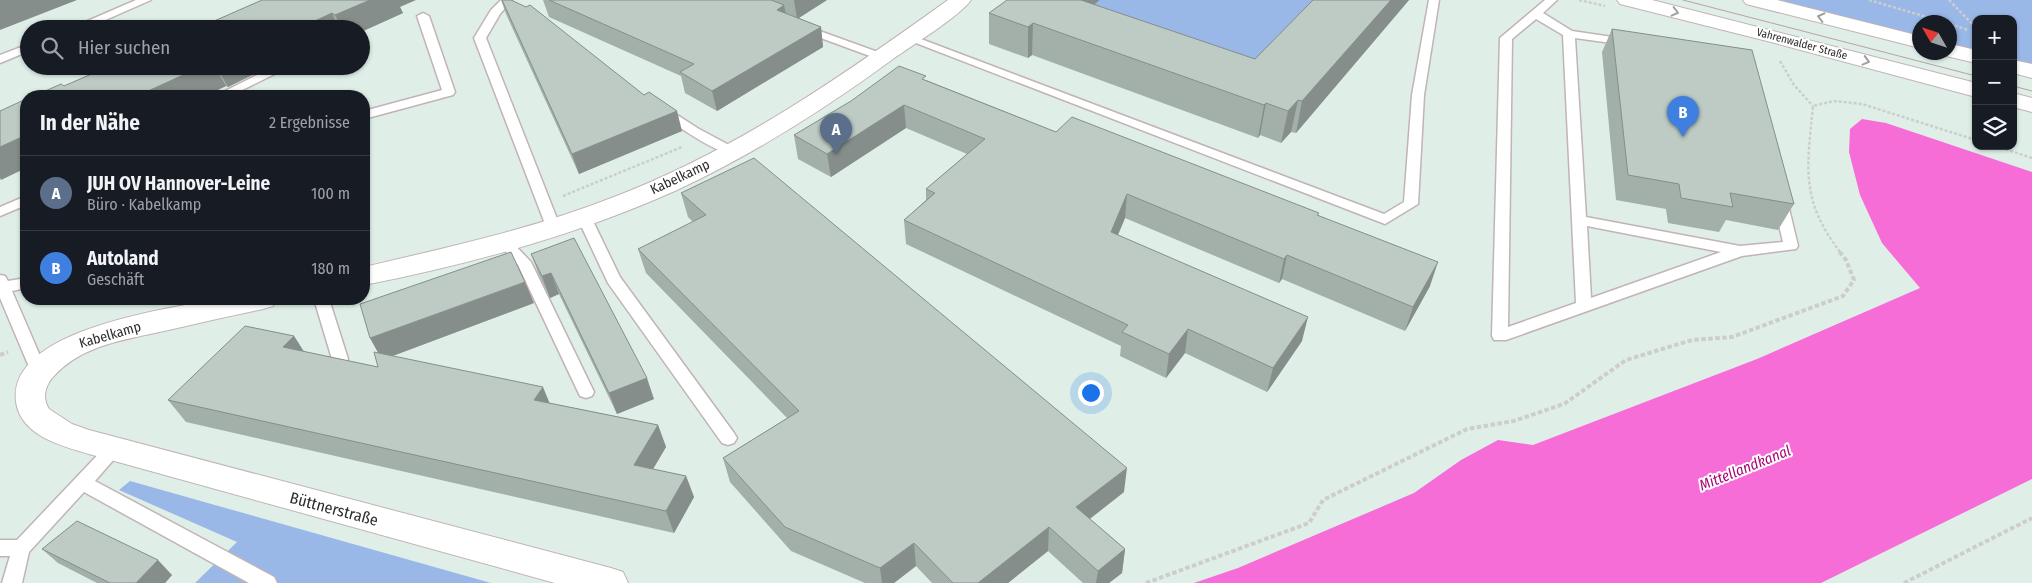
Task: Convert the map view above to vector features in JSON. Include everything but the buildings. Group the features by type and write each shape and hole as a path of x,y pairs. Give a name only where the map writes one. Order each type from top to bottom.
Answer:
{"street":[{"name":"Kabelkamp","path":"370,275 554,229 664,186 735,152 816,103 961,0"},
{"name":"Vahrenwalder Straße","path":"1627,0 1778,37 1972,89"},
{"path":"1753,0 1912,40"},
{"path":"1957,52 1972,56"},
{"path":"2017,67 2032,71"},
{"path":"2017,101 2032,105"},
{"name":"Kabelkamp","path":"58,432 38,417 29,404 30,386 38,373 70,347 118,331 236,305"},
{"name":"Büttnerstraße","path":"58,432 114,449 611,583"}],"lane":[{"path":"97,20 146,0"},
{"path":"507,0 495,12 480,38 554,229"},
{"path":"909,38 1385,218 1411,204 1418,95 1434,0"},
{"path":"1552,0 1506,38 1500,336 1740,251 1791,246 1777,189"},
{"path":"1536,14 1569,34 1636,43"},
{"path":"370,112 449,92 423,16"},
{"path":"788,22 882,56"},
{"path":"1569,34 1584,306"},
{"path":"0,59 20,51"},
{"path":"234,90 266,75"},
{"path":"654,104 704,136 735,152"},
{"path":"0,212 20,203"},
{"path":"584,217 613,279 728,438"},
{"path":"1579,220 1740,251"},
{"path":"504,242 524,262 586,392"},
{"path":"20,283 1,284 35,362 47,365"},
{"path":"323,305 340,359"},
{"path":"12,583 21,548 114,449"},
{"path":"82,482 267,583"},
{"path":"0,548 21,548"}],"path":[{"path":"1869,0 1920,15"},
{"path":"1949,0 1972,24"},
{"path":"1957,26 1972,32"},
{"path":"1146,583 1309,523 1323,500 1467,429 1514,421 1564,404 1626,360 1692,340 1732,337 1843,296 1854,280 1846,260 1825,232 1811,200 1808,172 1813,106 1800,93 1784,71 1778,55"},
{"path":"1813,106 1834,100 1862,104 1972,139"},
{"path":"544,203 654,160 704,136"},
{"path":"2008,150 2032,158"},
{"path":"1904,583 2032,518"}],"shaded area":[{"path":"1100,0 1336,0 1250,91 1067,27"},
{"path":"1753,0 2032,0 2032,71 2017,67 2017,15 1972,15 1972,56 1957,52 1957,15 1912,15 1912,40"},
{"path":"130,481 491,583 195,583 237,542 119,490"}],"water":[{"name":"Mittellandkanal","path":"1862,119 1886,123 2032,172 2032,479 1821,583 1194,583 1238,568 1414,493 1461,460 1498,440 1533,445 1757,359 1920,288 1882,243 1860,195 1849,152 1850,129"}],"tram line":[{"path":"1683,0 1972,75"},
{"path":"2017,87 2032,91"}],"place":[{"name":"Autoland","path":"1683,137"},
{"name":"JUH OV Hannover-Leine","path":"836,154"}]}
